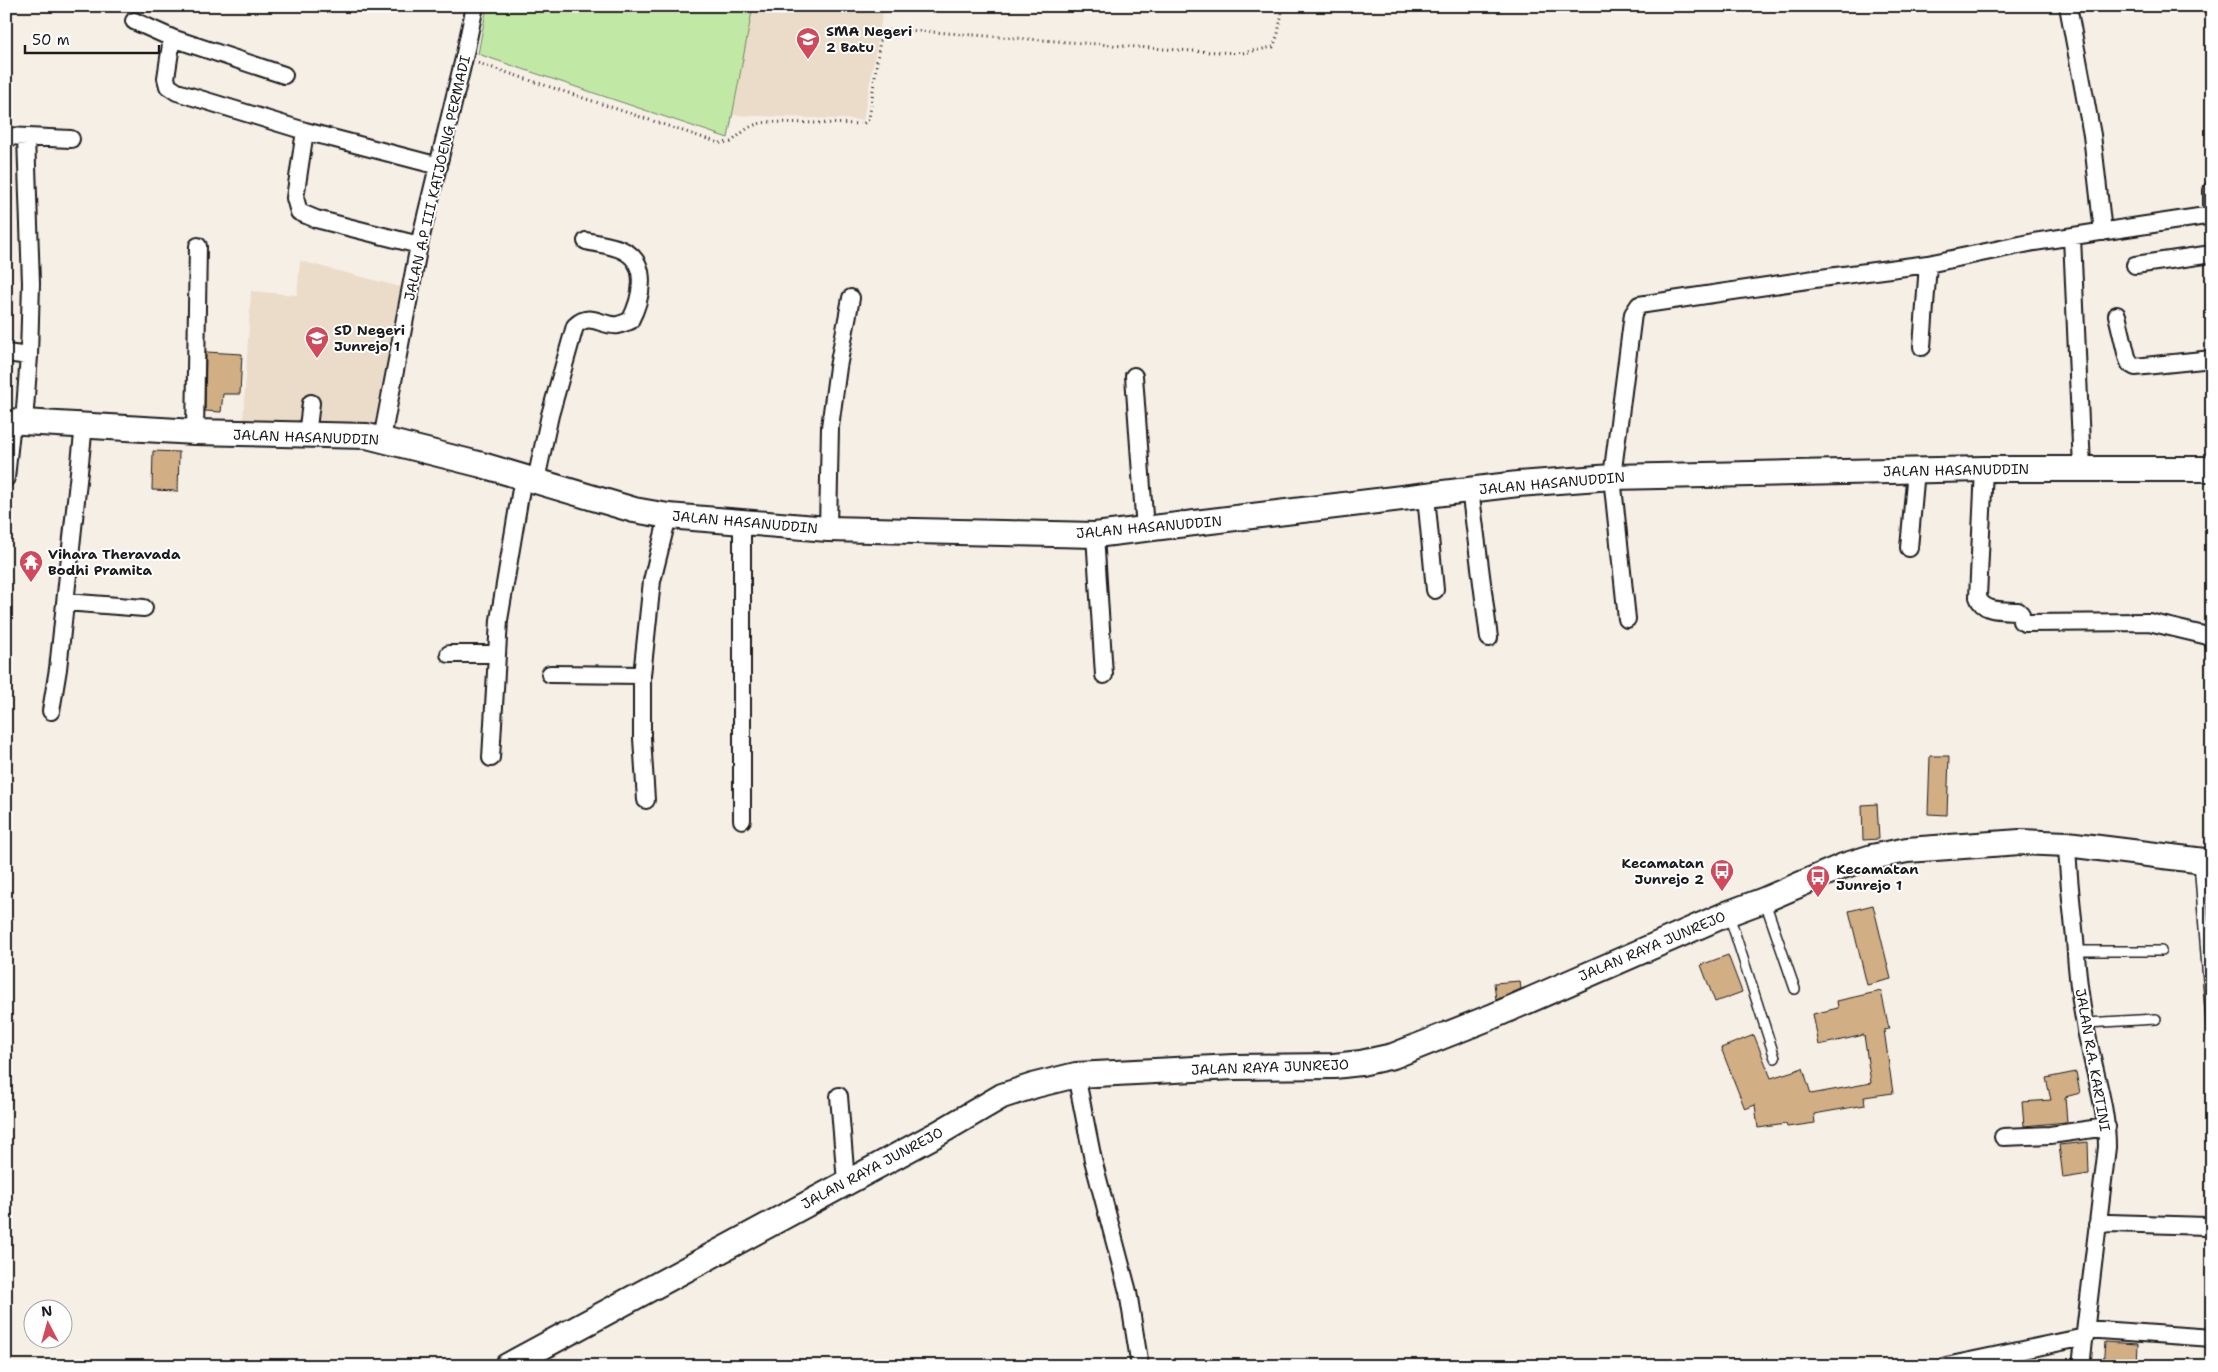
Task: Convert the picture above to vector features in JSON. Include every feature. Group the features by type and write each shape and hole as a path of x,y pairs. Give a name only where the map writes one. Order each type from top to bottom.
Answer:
{"main road":[{"name":"JALAN HASANUDDIN","path":"14,422 195,432 367,436 530,479 626,508 668,516 828,529 1095,535 1470,490 1612,477 1984,469 2212,469"},
{"name":"JALAN RAYA JUNREJO","path":"507,1366 1002,1096 1043,1083 1076,1075 1334,1066 1361,1063 1393,1056 1491,1017 1729,913 1872,856 1906,850 2020,842 2067,844 2206,861"}],"street":[{"name":"JALAN A.P III KATJOENG PERMADI","path":"382,439 419,245 475,6"},
{"path":"2068,6 2092,135 2103,232"},
{"path":"134,21 172,38 284,75"},
{"path":"172,38 166,78 168,86 177,92 304,131 439,166"},
{"path":"304,131 295,198 299,212 316,219 419,245"},
{"path":"6,136 71,139"},
{"path":"6,478 14,422 29,356 31,283 26,138"},
{"path":"2212,190 2212,208"},
{"path":"1628,620 1612,477 1633,314 1639,306 1821,278 1928,264 1996,250 2212,215"},
{"path":"2072,237 2082,468"},
{"path":"491,758 498,620 530,479 575,326 581,320 588,318 617,325 630,321 636,309 640,268 636,260 624,251 586,241"},
{"path":"195,432 198,246"},
{"path":"2135,265 2212,254"},
{"path":"1922,347 1928,264"},
{"path":"828,529 830,427 838,367 851,298"},
{"path":"2117,315 2127,357 2130,364 2135,367 2212,359"},
{"path":"6,353 29,356"},
{"path":"1134,376 1146,530"},
{"path":"307,435 310,403"},
{"path":"51,711 84,425"},
{"path":"1984,469 1978,597 1980,603 1985,608 2018,611 2020,612 2021,621 2024,623 2141,621 2212,637"},
{"path":"1909,548 1916,470"},
{"path":"1470,490 1489,638"},
{"path":"1426,496 1435,590"},
{"path":"646,800 641,729 642,675 652,581 668,516"},
{"path":"742,521 742,820"},
{"path":"1095,535 1104,675"},
{"path":"65,602 144,608"},
{"path":"449,654 496,654"},
{"path":"550,674 642,675"},
{"name":"JALAN R.A. KARTINI","path":"2067,844 2075,951 2091,1053 2107,1127 2107,1147 2081,1366"},
{"path":"1076,1075 1097,1177 1128,1292 1140,1366"},
{"path":"839,1096 846,1182"},
{"path":"2003,1137 2050,1135 2107,1127"},
{"path":"2097,1225 2109,1223 2206,1226 2212,1228"},
{"path":"1946,1366 2086,1333 2212,1338"}],"lane":[{"path":"2206,861 2212,1034"},
{"path":"1764,900 1796,989"},
{"path":"1729,913 1775,1058"},
{"path":"2075,951 2161,951"},
{"path":"2086,1023 2156,1019"}],"path":[{"path":"464,58 707,139 731,142 745,128 758,123 863,124 869,118 880,40 885,32 892,28 1192,51 1243,53 1273,47 1278,34 1283,6"}],"shaded area":[{"name":"SMA Negeri 2 Batu","path":"753,6 884,6 863,120 733,115"},
{"name":"SD Negeri Junrejo 1","path":"300,261 401,287 374,425 368,428 243,422 251,291 297,295"}],"green space":[{"path":"487,6 753,6 728,138 478,54"}],"building":[{"path":"206,352 242,354 240,394 223,394 221,412 205,411"},
{"path":"153,451 179,452 178,491 152,490"},
{"path":"1930,756 1949,756 1947,815 1928,814"},
{"path":"1877,804 1879,839 1863,840 1862,805"},
{"path":"1873,905 1891,979 1867,985 1849,911"},
{"path":"1728,955 1742,992 1715,1002 1701,965"},
{"path":"1520,981 1521,989 1496,1000 1494,983"},
{"path":"1881,991 1889,1029 1884,1030 1893,1093 1864,1097 1865,1105 1814,1114 1815,1123 1787,1127 1786,1124 1758,1128 1755,1105 1745,1109 1721,1048 1754,1035 1771,1078 1803,1068 1811,1094 1871,1083 1864,1035 1819,1045 1813,1014 1838,1008 1837,1001"},
{"path":"2076,1072 2080,1093 2065,1097 2067,1122 2024,1126 2022,1102 2051,1100 2046,1078"},
{"path":"2088,1142 2089,1174 2063,1178 2059,1145"},
{"path":"2105,1342 2138,1344 2137,1366 2103,1366"}],"place":[{"name":"SMA Negeri 2 Batu","path":"808,60"},
{"name":"SD Negeri Junrejo 1","path":"317,359"},
{"name":"Vihara Theravada Bodhi Pramita","path":"31,583"},
{"name":"Kecamatan Junrejo 2","path":"1722,892"},
{"name":"Kecamatan Junrejo 1","path":"1818,898"}]}
